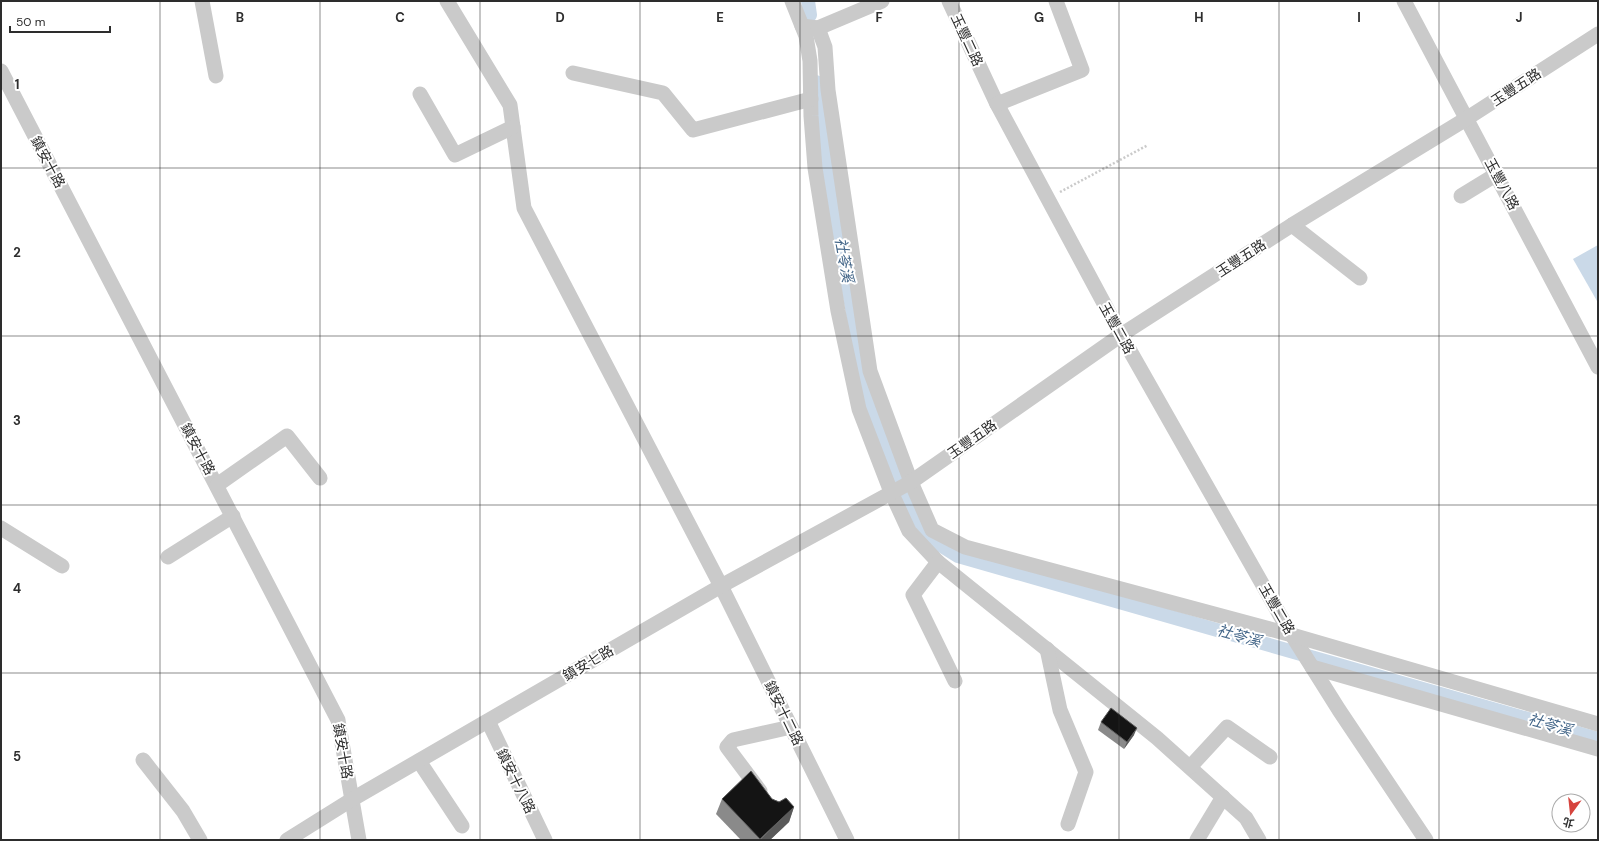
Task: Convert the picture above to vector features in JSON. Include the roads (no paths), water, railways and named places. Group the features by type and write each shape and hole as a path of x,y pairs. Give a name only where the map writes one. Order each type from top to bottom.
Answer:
{"street":[{"path":"202,1 216,76"},
{"name":"鎮安十二路","path":"447,1 510,105 524,208 721,586 847,840"},
{"path":"792,1 806,36 810,61 815,168 838,311 859,409 909,531 938,562 1157,738 1190,767 1246,818 1259,840"},
{"path":"802,26 818,28 882,1"},
{"name":"玉豐二路","path":"949,1 997,104 1121,335 1309,664"},
{"path":"997,104 1082,70 1056,1"},
{"name":"玉豐八路","path":"1404,1 1598,367"},
{"path":"818,28 825,47 828,90 870,371 911,482 932,530 965,547 1296,641 1598,724"},
{"name":"玉豐五路","path":"892,492 911,482 1121,335 1292,225 1466,119 1598,34"},
{"name":"鎮安十路","path":"1,71 338,720 359,840"},
{"path":"573,73 663,93 693,130 811,99"},
{"path":"420,94 455,155 513,127"},
{"path":"1460,196 1497,174"},
{"path":"1292,225 1360,278"},
{"path":"216,485 287,436 320,478"},
{"name":"鎮安七路","path":"287,840 351,800 721,586 892,492"},
{"path":"168,557 233,516"},
{"path":"1,528 62,566"},
{"path":"938,562 913,595 954,681"},
{"path":"1047,649 1060,710 1086,772 1068,824"},
{"path":"1309,664 1598,749"},
{"path":"1309,664 1426,840"},
{"name":"鎮安十八路","path":"488,721 545,840"},
{"path":"768,802 727,747 733,740 791,727"},
{"path":"1190,767 1227,727 1270,757"},
{"path":"143,760 184,811 200,840"},
{"path":"419,761 462,826"},
{"path":"1197,840 1223,797"}],"water":[{"path":"1598,245 1598,300 1597,301 1573,259"}],"waterway":[{"name":"社苓溪","path":"808,1 810,15"},
{"name":"社苓溪","path":"816,82 822,138 868,400 898,476"},
{"name":"社苓溪","path":"906,496 913,513 934,541 958,556 1598,739"}]}
